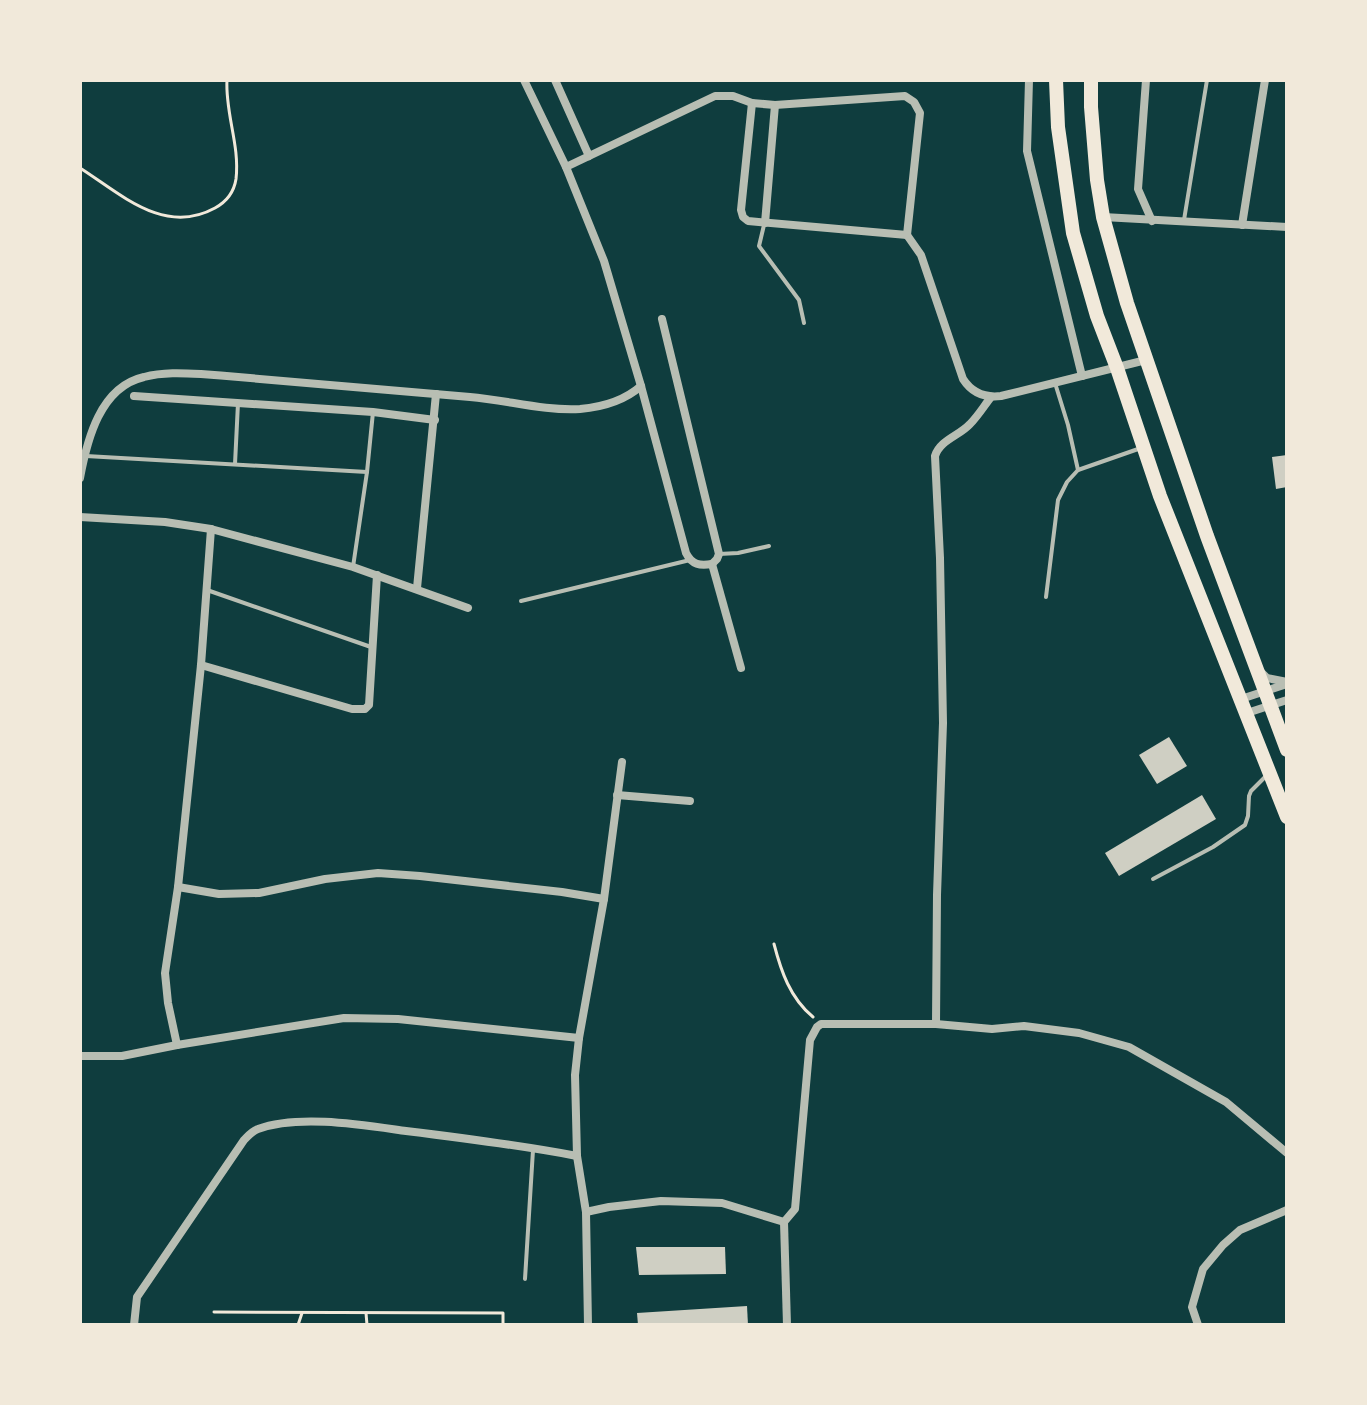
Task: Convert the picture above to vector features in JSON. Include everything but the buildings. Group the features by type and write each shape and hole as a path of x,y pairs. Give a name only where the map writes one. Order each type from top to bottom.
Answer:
{"main road":[{"path":"1056,80 1058,127 1073,233 1097,316 1160,496 1287,817"},
{"path":"1091,80 1097,180 1103,217 1127,303 1207,536 1287,750"}],"street":[{"path":"524,80 566,167 604,261 686,553 694,563 712,564 719,554 662,319"},
{"path":"555,80 589,156"},
{"path":"1029,80 1027,151 1082,376"},
{"path":"1146,80 1138,189 1152,221"},
{"path":"1242,225 1265,80"},
{"path":"566,167 715,96 733,96 752,103 775,105 905,96 914,102 920,113 907,235 921,255 963,379 974,392 991,397 1001,396 1146,360"},
{"path":"752,103 741,210 743,217 748,221 765,223 907,235"},
{"path":"765,223 775,105"},
{"path":"1103,217 1287,227"},
{"path":"80,478 96,421 109,398 118,389 142,377 172,373 201,374 580,409 614,403 641,386"},
{"path":"417,588 436,394"},
{"path":"134,396 373,412 435,420"},
{"path":"936,1024 943,723 935,456 937,450 968,426 991,397"},
{"path":"80,517 165,522 211,529 353,567 468,608"},
{"path":"177,1045 165,973 178,887 201,665 211,529"},
{"path":"712,564 741,668"},
{"path":"201,665 352,709 365,709 369,705 377,575"},
{"path":"1257,668 1267,678 1287,683"},
{"path":"1244,706 1266,690 1287,683"},
{"path":"1244,706 1287,703"},
{"path":"1279,728 1287,703"},
{"path":"588,1325 586,1212 577,1156 575,1075 604,899 622,762"},
{"path":"617,795 690,801"},
{"path":"178,887 219,894 259,893 325,879 378,873 604,899"},
{"path":"80,1056 122,1056 344,1018 398,1019 579,1038"},
{"path":"787,1325 784,1222 795,1209 810,1040 821,1024 936,1024 992,1029 1024,1026 1079,1033 1129,1047 1226,1102 1287,1153"},
{"path":"134,1325 137,1297 244,1140 255,1130 309,1122 353,1124 519,1144 577,1156"},
{"path":"586,1212 661,1201 722,1203 784,1222"},
{"path":"1198,1325 1192,1307 1203,1269 1240,1230 1287,1210"}],"lane":[{"path":"1184,222 1207,80"},
{"path":"765,223 759,246 799,300 804,323"},
{"path":"1055,382 1078,470"},
{"path":"235,464 238,403"},
{"path":"353,567 373,412"},
{"path":"1046,597 1058,500 1067,482 1078,470 1143,448"},
{"path":"84,456 367,472"},
{"path":"719,554 769,546"},
{"path":"521,601 690,560"},
{"path":"207,590 374,648"},
{"path":"1153,879 1213,847 1245,825 1251,791 1268,773"},
{"path":"525,1279 533,1148"}],"path":[{"path":"80,168 151,213 189,217 206,213 220,205 231,195 236,180 227,80"},
{"path":"774,944 792,994 821,1024"},
{"path":"214,1312 503,1313 503,1325"},
{"path":"298,1325 302,1312"},
{"path":"366,1313 367,1325"}]}
